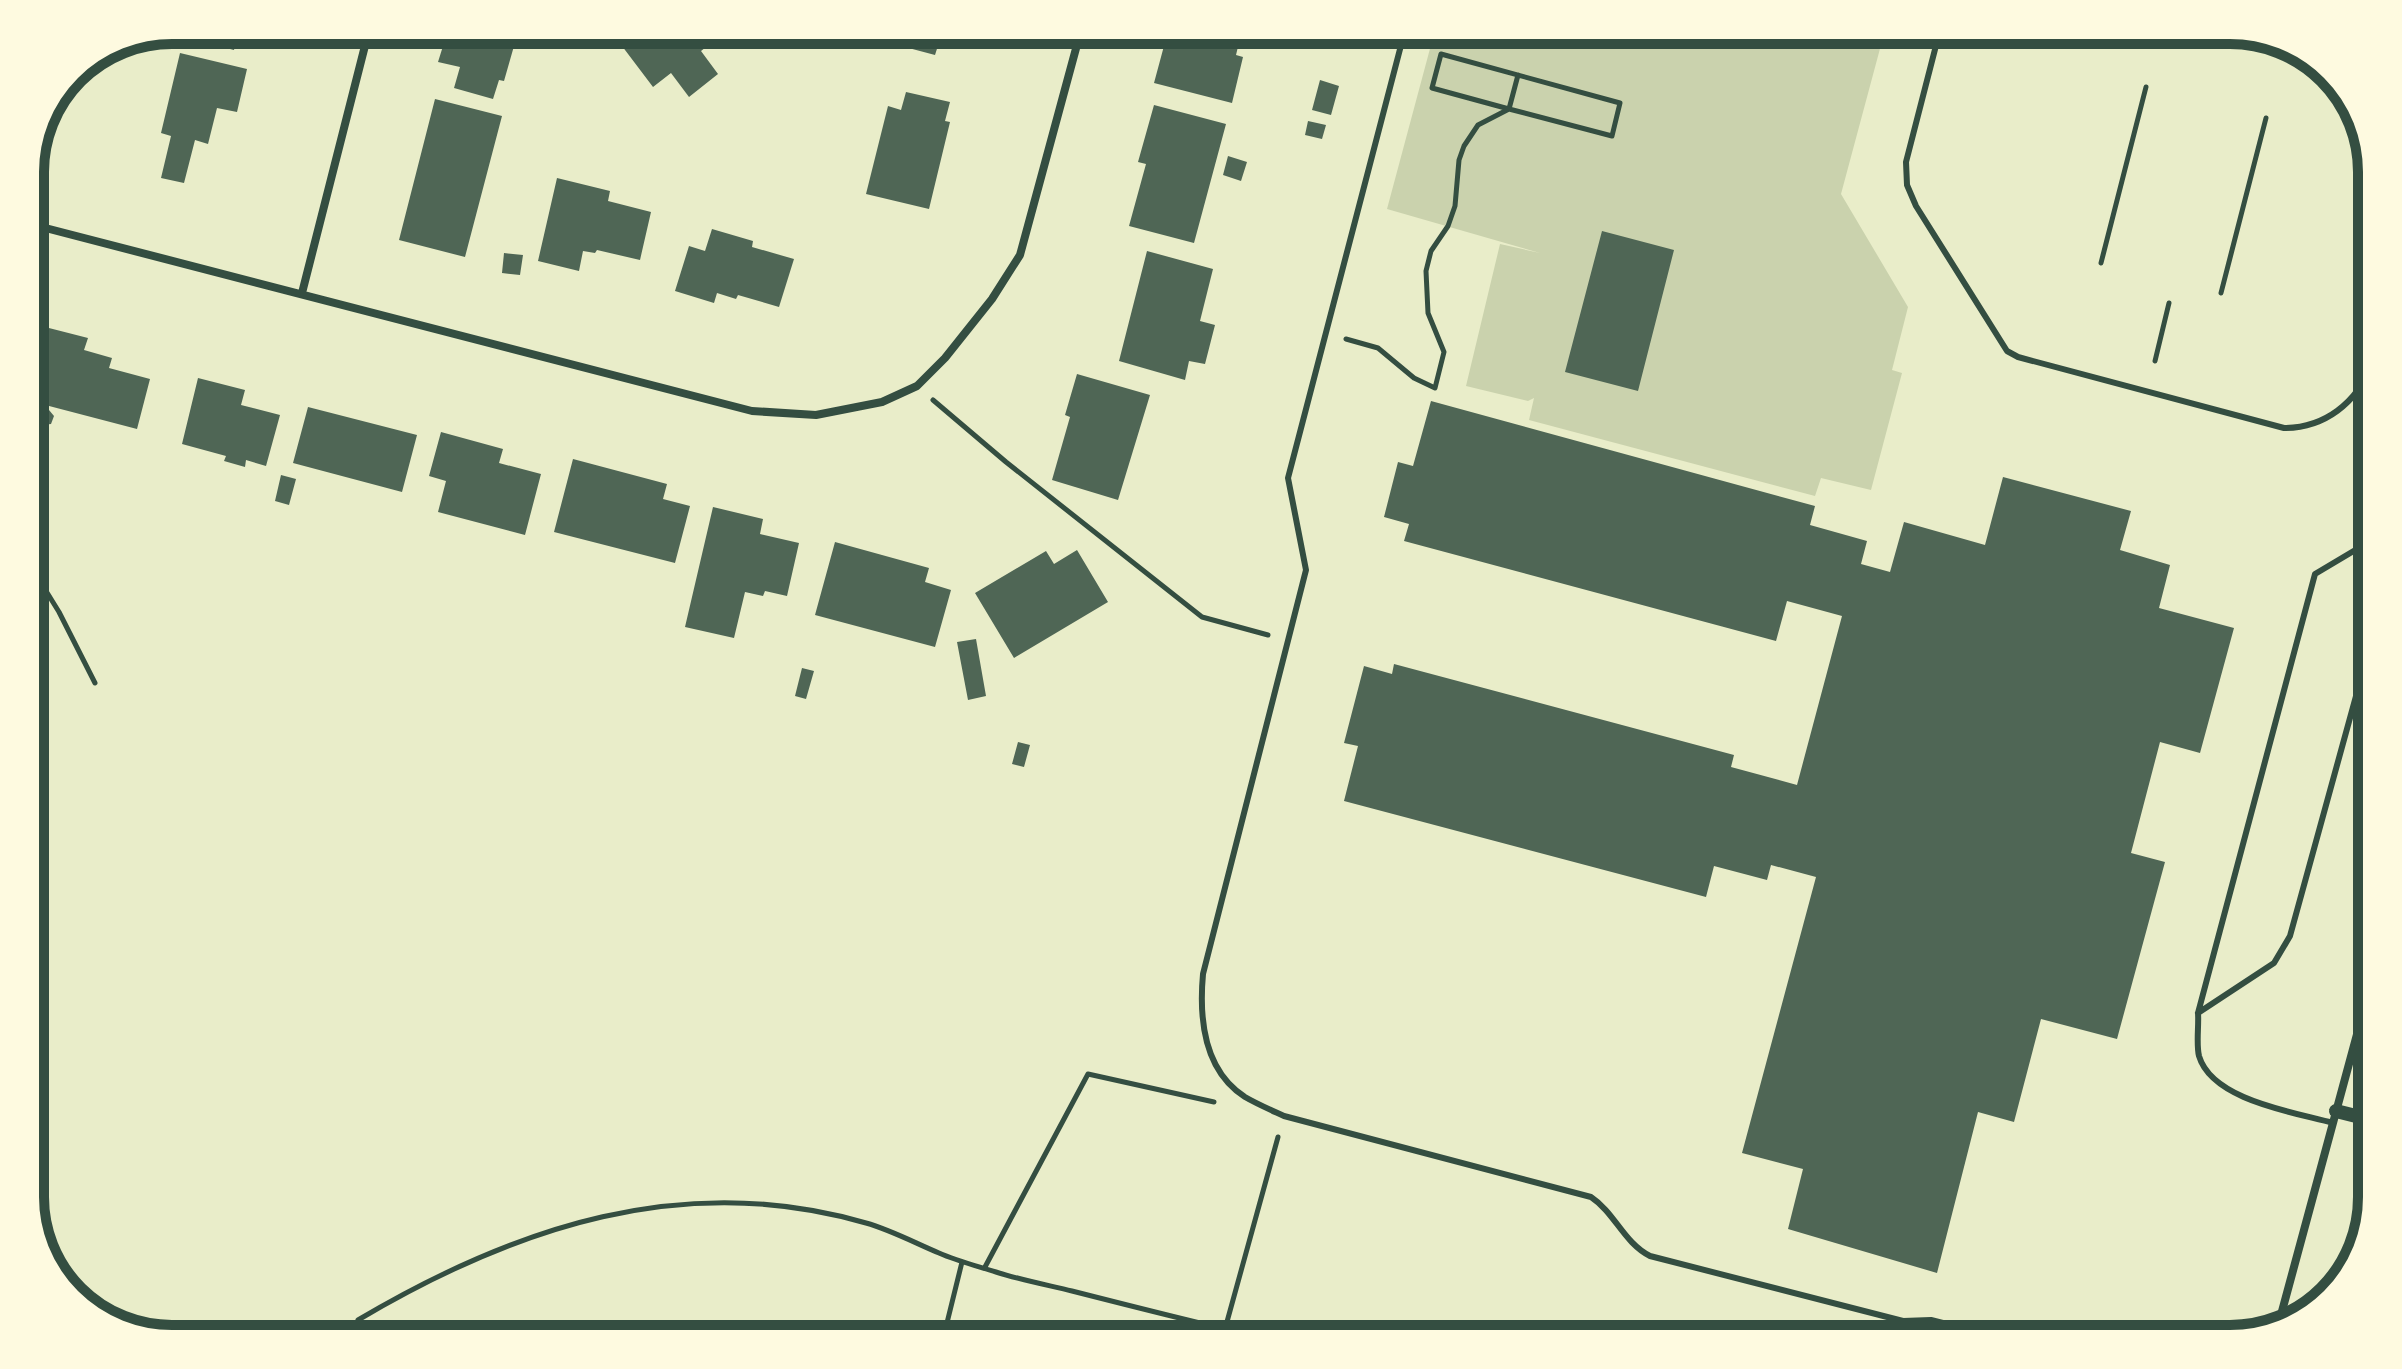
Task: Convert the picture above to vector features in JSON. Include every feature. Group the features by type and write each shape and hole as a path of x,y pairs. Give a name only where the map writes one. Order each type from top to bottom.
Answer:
{"street":[{"path":"302,293 365,44"},
{"path":"44,228 752,411 816,415 882,402 917,386 955,346 992,299 1020,255 1077,44"},
{"path":"2281,1314 2358,1030"},
{"path":"2334,1117 2358,1119"}],"lane":[{"path":"1401,44 1288,478 1306,570 1203,974 1200,1003 1204,1038 1221,1075 1243,1096 1284,1116 1591,1197 1601,1204 1636,1249 1650,1256 1903,1321 1931,1320 1950,1325"},
{"path":"1936,44 1906,162 1907,185 1916,206 2007,351 2018,357 2284,428 2305,428 2329,417 2358,390"},
{"path":"2334,1117 2238,1096 2218,1084 2199,1056 2198,1013 2315,574 2358,549"},
{"path":"2198,1013 2274,963 2290,936 2358,689"},
{"path":"1899,1325 1903,1321"}],"path":[{"path":"1441,54 1620,103 1612,136 1509,109 1432,88 1441,54"},
{"path":"1326,334 1378,348 1414,378 1435,388 1444,352 1428,313 1428,261 1448,226 1455,206 1459,160 1464,146 1478,125 1509,109 1518,75"},
{"path":"2101,263 2146,87"},
{"path":"2221,293 2266,118"},
{"path":"2155,361 2169,303"},
{"path":"917,386 1006,462 1202,617 1289,640"},
{"path":"44,588 95,683"},
{"path":"985,1267 1088,1074 1214,1102 1243,1096"},
{"path":"1226,1325 1284,1116"},
{"path":"358,1320 415,1286 515,1241 567,1224 657,1207 702,1203 755,1205 868,1223 962,1262 1209,1325"},
{"path":"946,1325 962,1262"}],"green space":[{"path":"1431,44 1881,44 1841,194 1908,307 1892,370 1902,373 1871,490 1821,478 1815,496 1529,420 1534,398 1528,401 1466,386 1500,244 1540,253 1387,209"}],"building":[{"path":"210,44 235,44 234,50"},
{"path":"444,44 515,44 504,81 499,80 493,99 454,88 460,67 438,62"},
{"path":"710,44 701,51 718,74 689,97 671,73 653,87 622,46"},
{"path":"894,44 939,44 935,55"},
{"path":"1164,44 1239,44 1236,55 1243,57 1232,103 1154,83"},
{"path":"180,53 247,69 237,112 217,108 208,144 195,140 184,183 161,178 171,136 161,133"},
{"path":"1320,80 1339,86 1331,115 1312,110"},
{"path":"906,92 950,102 945,121 950,122 929,209 866,194 888,106 901,110"},
{"path":"435,99 502,116 465,257 399,240"},
{"path":"1154,105 1226,124 1194,243 1129,226 1146,164 1138,162"},
{"path":"1308,121 1326,125 1322,139 1305,135"},
{"path":"1228,156 1247,162 1241,181 1223,175"},
{"path":"557,178 610,191 608,201 651,212 640,260 597,250 595,253 583,251 579,271 538,261"},
{"path":"712,229 753,241 752,247 794,259 779,307 738,295 736,299 717,293 714,303 675,291 689,246 705,251"},
{"path":"1602,231 1674,250 1638,391 1565,372"},
{"path":"1147,251 1213,269 1200,321 1215,325 1205,364 1189,361 1185,380 1119,361"},
{"path":"504,253 523,255 520,275 502,273"},
{"path":"45,327 88,338 84,350 112,358 109,368 150,379 137,429 44,405"},
{"path":"1077,374 1150,395 1118,500 1052,480 1070,417 1065,415"},
{"path":"198,378 245,390 241,405 280,415 266,466 246,460 245,467 224,461 226,456 182,444"},
{"path":"1431,401 1815,506 1810,525 1867,541 1861,564 1890,572 1904,522 1985,545 2003,477 2131,511 2120,550 2170,565 2159,608 2234,628 2200,753 2160,742 2131,853 2165,862 2117,1039 2041,1019 2014,1122 1978,1112 1937,1273 1788,1229 1803,1169 1742,1153 1816,877 1771,865 1767,880 1714,866 1706,897 1344,801 1358,746 1344,743 1364,666 1392,674 1394,664 1734,755 1731,767 1797,785 1842,616 1787,601 1776,641 1404,541 1409,524 1384,517 1398,462 1413,466"},
{"path":"308,407 417,435 402,492 293,463"},
{"path":"49,410 54,416 51,424 44,425 44,411"},
{"path":"441,432 503,449 499,463 541,474 525,535 438,512 446,481 429,476"},
{"path":"573,459 667,484 663,499 690,506 675,563 554,532"},
{"path":"281,475 296,479 289,505 275,501"},
{"path":"713,507 763,519 760,534 799,543 787,596 765,591 763,596 745,592 734,638 685,627"},
{"path":"835,542 929,568 925,582 951,590 935,647 815,615"},
{"path":"1077,550 1108,602 1014,658 975,593 1046,551 1054,564"},
{"path":"976,639 986,696 968,700 957,642"},
{"path":"802,668 814,671 806,699 795,696"},
{"path":"1018,742 1030,745 1024,767 1012,764"}]}
